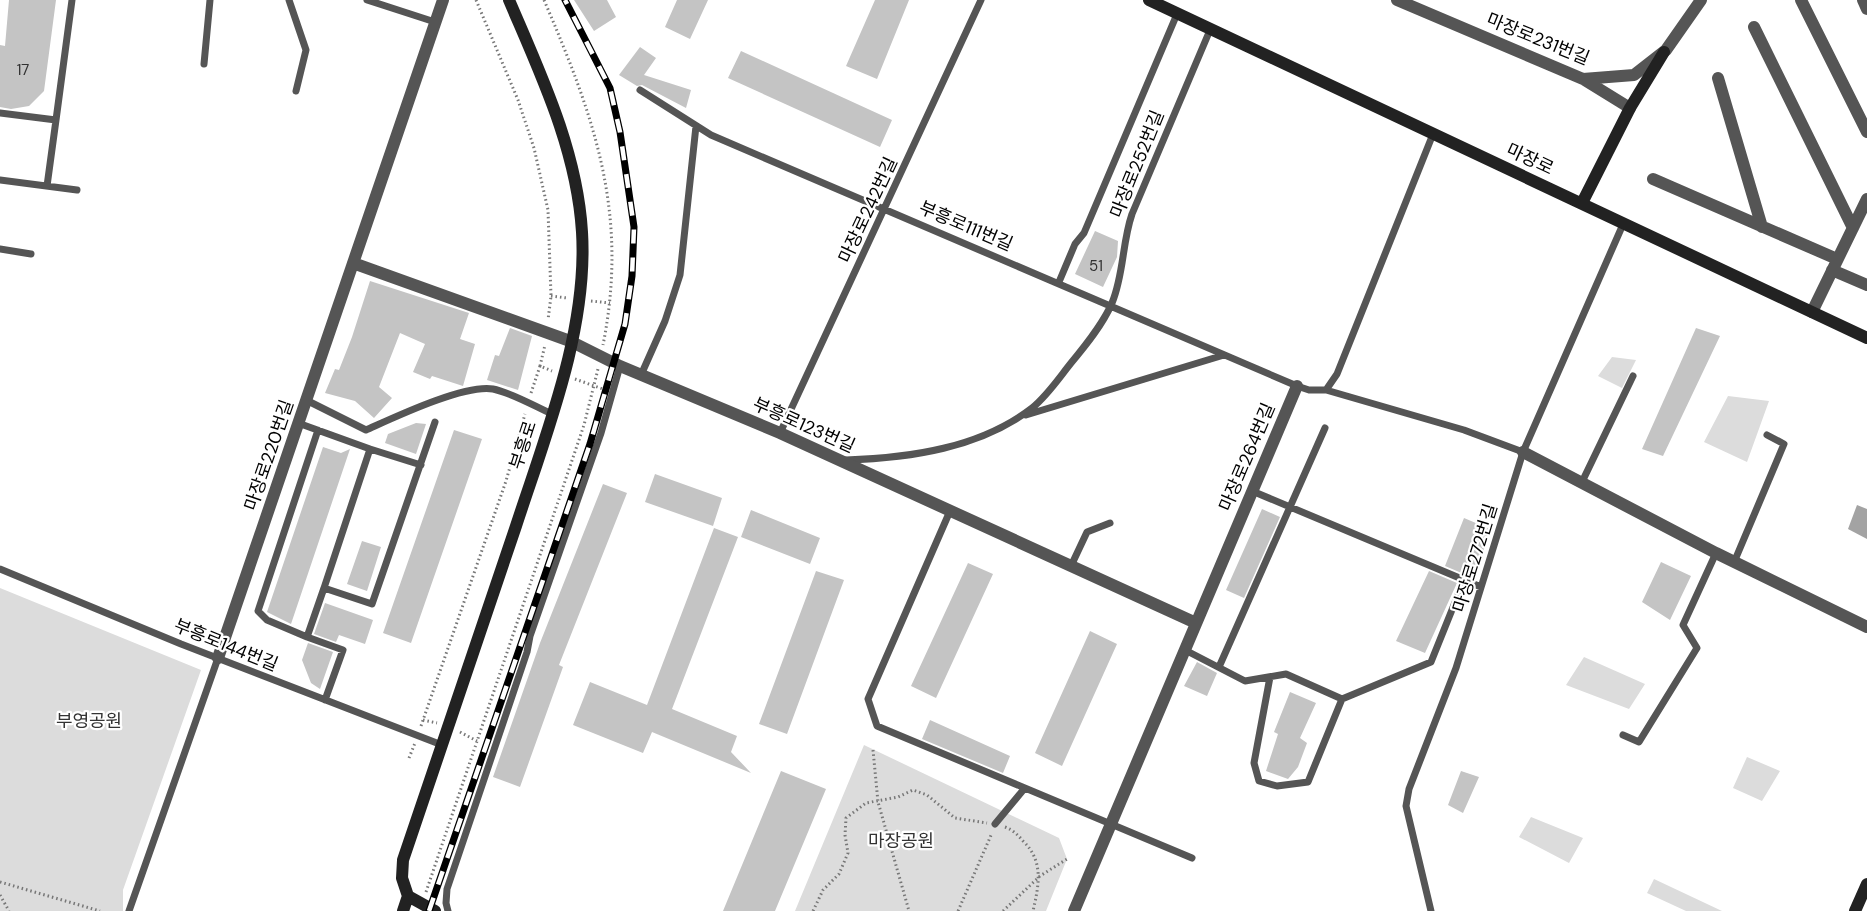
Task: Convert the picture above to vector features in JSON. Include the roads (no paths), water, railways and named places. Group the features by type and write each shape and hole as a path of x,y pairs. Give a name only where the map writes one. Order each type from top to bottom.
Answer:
{"main road":[{"name":"부흥로","path":"408,896 402,878 403,860 552,414 563,375 582,280 582,232 574,177 558,119 509,0"},
{"name":"마장로","path":"1149,0 1867,338"},
{"path":"1582,203 1630,108 1664,52"},
{"path":"1855,911 1867,884"},
{"path":"403,911 408,896 435,911"}],"street":[{"name":"마장로220번길","path":"218,658 443,0"},
{"name":"마장로231번길","path":"1397,0 1583,79 1634,75 1664,52 1701,0"},
{"path":"1801,0 1867,132"},
{"path":"1863,0 1867,9"},
{"path":"1754,27 1853,228"},
{"path":"1718,78 1762,227"},
{"path":"1583,79 1630,108"},
{"path":"1653,180 1762,227 1835,265 1867,285"},
{"path":"1812,312 1867,199"},
{"path":"353,263 570,341"},
{"name":"부흥로123번길","path":"570,341 620,366 780,432 1196,623"},
{"name":"마장로264번길","path":"1074,911 1297,386"},
{"path":"1523,452 1716,553 1735,560 1867,627"}],"lane":[{"path":"47,186 72,0"},
{"path":"204,64 210,0"},
{"path":"290,0 306,50 296,91"},
{"path":"367,0 435,22"},
{"name":"마장로242번길","path":"780,432 981,0"},
{"path":"1059,282 1075,244 1084,232 1177,14"},
{"name":"마장로252번길","path":"839,460 925,453 978,438 1020,416 1046,395 1077,356 1112,304 1121,276 1126,231 1132,214 1210,30"},
{"name":"부흥로111번길","path":"640,90 696,126 1112,304 1297,386"},
{"path":"0,113 56,120"},
{"path":"641,375 665,321 680,275 696,126"},
{"path":"1326,390 1337,374 1433,134"},
{"path":"0,180 77,190"},
{"name":"마장로272번길","path":"1431,911 1406,806 1409,789 1443,708 1523,452 1624,222"},
{"path":"0,249 31,254"},
{"path":"1020,416 1224,355"},
{"path":"448,911 447,889 620,366"},
{"path":"1582,482 1633,376"},
{"path":"1297,386 1309,390 1326,390 1464,430 1523,452"},
{"path":"306,400 366,430 411,410 470,391 492,389 552,414"},
{"path":"324,588 372,604 435,422"},
{"path":"298,423 420,465"},
{"path":"1219,667 1325,428"},
{"path":"318,430 258,611 267,620 343,650 325,700"},
{"path":"1735,560 1784,444 1767,435"},
{"path":"307,637 370,449"},
{"path":"1252,491 1481,587"},
{"path":"950,511 868,699 877,726 1110,826 1131,832 1192,858"},
{"path":"1071,566 1087,532 1110,523"},
{"path":"1623,735 1639,742 1697,648 1683,625 1716,553"},
{"name":"부흥로144번길","path":"0,569 218,658 442,745"},
{"path":"1270,677 1254,763 1259,781 1277,786 1308,782 1342,699 1431,662 1464,580"},
{"path":"1185,650 1245,681 1286,674 1342,699"},
{"path":"129,911 218,658"},
{"path":"995,824 1024,789"}],"railway":[{"path":"429,911 590,444 625,324 632,276 634,227 620,132 610,88 565,0"}],"park label":[{"name":"부영공원","path":"89,721"},
{"name":"마장공원","path":"901,841"}]}
